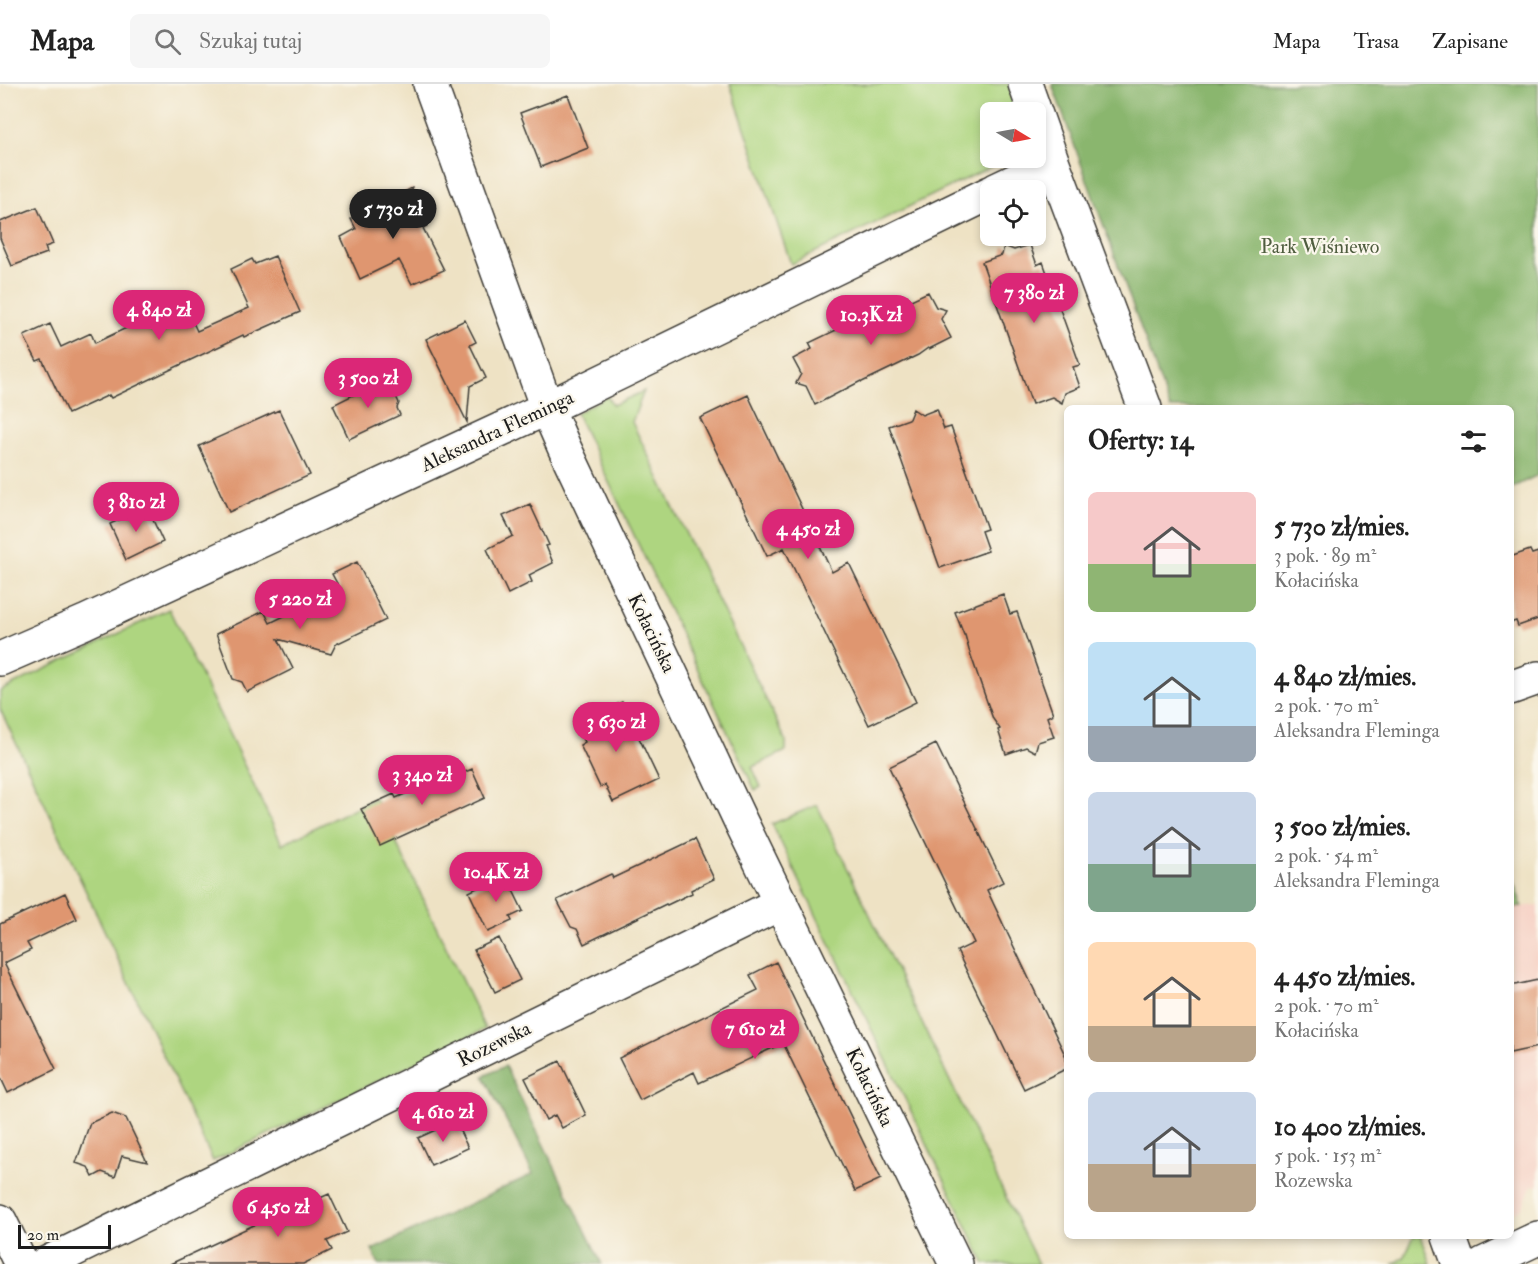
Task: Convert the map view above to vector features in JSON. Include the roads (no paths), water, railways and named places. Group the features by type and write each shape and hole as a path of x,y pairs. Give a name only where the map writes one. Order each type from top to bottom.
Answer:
{"street":[{"name":"Kołacińska","path":"430,84 547,408 568,457 740,820 956,1264"},
{"path":"1025,84 1144,405"},
{"path":"1017,180 1053,163"},
{"name":"Aleksandra Fleminga","path":"0,658 85,622 547,408 980,198"},
{"path":"1514,686 1538,678"},
{"name":"Rozewska","path":"45,1264 781,903"},
{"path":"0,1221 21,1264"},
{"path":"1483,1264 1538,1238"},
{"path":"1450,1239 1459,1264"}],"park label":[{"name":"Park Wiśniewo","path":"1320,246"}]}
